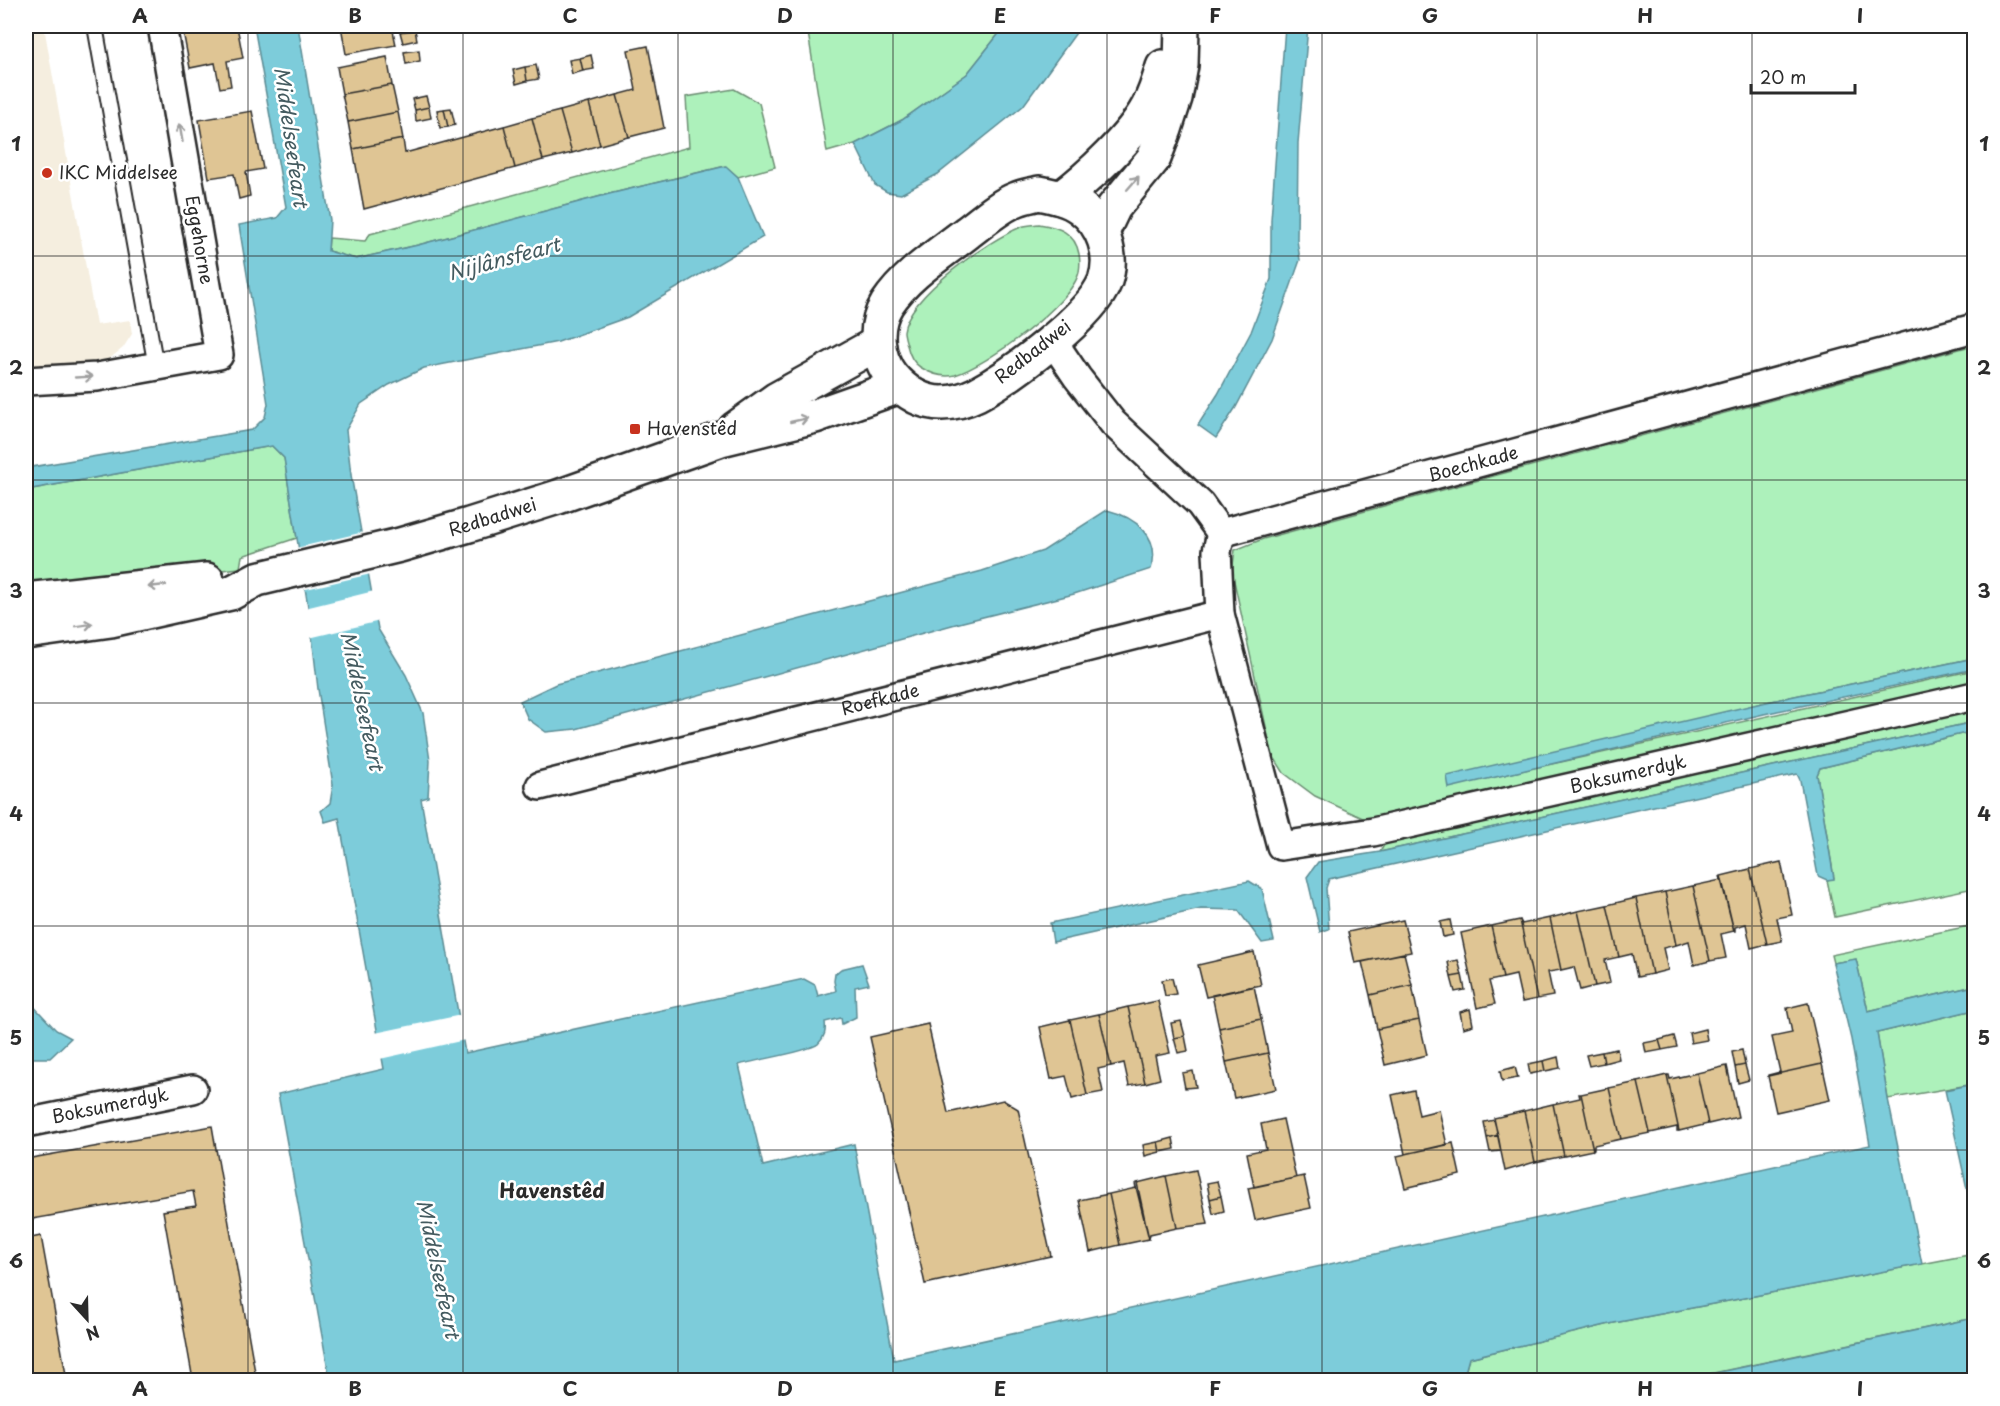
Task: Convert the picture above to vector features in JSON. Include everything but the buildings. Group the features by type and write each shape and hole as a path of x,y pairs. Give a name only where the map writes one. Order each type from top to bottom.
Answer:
{"street":[{"name":"Eggehorne","path":"26,381 97,377 219,355 162,26"},
{"path":"1061,198 1093,172 1147,109 1157,87 1166,56 1182,27"},
{"path":"1102,232 1114,207 1154,158 1175,98 1181,65 1182,27"},
{"name":"Redbadwei","path":"1039,194 1061,198 1081,207 1102,232 1109,263 1105,281 1095,298 1052,340 1003,378 975,395 954,402 928,401 909,394 889,373 878,343 879,327 886,306 902,285 990,216 1016,200 1039,194"},
{"name":"Boechkade","path":"1221,533 1974,328"},
{"path":"1052,340 1113,423 1200,504 1221,533 1217,551 1220,614"},
{"name":"Redbadwei","path":"722,439 777,399 878,343"},
{"name":"Redbadwei","path":"26,632 81,626 231,593 257,579 399,545 558,497 722,439 815,416 900,386"},
{"name":"Redbadwei","path":"26,600 228,577 257,579"},
{"name":"Roefkade","path":"540,786 1220,614"},
{"name":"Boksumerdyk","path":"1220,614 1281,846 1373,832 1974,696"},
{"name":"Boksumerdyk","path":"26,1123 193,1089"}],"lane":[{"path":"95,26 156,367"}],"shaded area":[{"name":"IKC Middelsee","path":"26,26 44,26 96,325 130,320 132,334 123,348 109,359 98,362 26,367"}],"green space":[{"path":"807,26 1005,26 967,74 902,120 855,144 827,152"},
{"path":"734,89 759,103 775,167 738,177 725,166 356,259 328,251 329,238 365,241 370,234 689,147 686,97"},
{"path":"1039,224 1065,232 1074,240 1077,247 1080,258 1079,272 1073,285 1061,300 1006,347 969,369 955,375 941,376 917,365 910,355 904,331 909,317 920,301 952,270 971,256 1021,227"},
{"path":"1974,345 1974,658 1762,703 1449,787 1974,670 1974,685 1367,820 1315,796 1284,773 1272,754 1232,572 1235,550 1263,539"},
{"path":"272,446 284,458 297,538 242,556 240,568 26,591 26,490"},
{"path":"1974,710 1974,722 1380,852 1387,840"},
{"path":"1974,731 1974,888 1835,917 1827,880 1834,878 1817,775 1820,768"},
{"path":"1974,925 1974,986 1868,1011 1856,959 1833,963 1831,955"},
{"path":"1974,1010 1974,1084 1888,1099 1877,1033"},
{"path":"1974,1254 1974,1318 1680,1380 1465,1380 1464,1376 1469,1358 1614,1323"}],"water":[{"path":"254,26 298,26 330,220 328,251 356,259 726,166 738,177 763,237 628,317 558,342 424,368 389,385 361,404 346,430 351,475 378,629 406,675 423,713 430,761 428,797 421,799 465,1053 804,979 815,985 818,996 836,991 835,974 841,969 862,964 869,984 855,987 856,1017 842,1024 841,1018 825,1022 824,1036 818,1044 812,1047 739,1065 763,1166 854,1144 894,1360 1870,1145 1851,1039 1833,963 1856,959 1868,1011 1974,986 1974,1010 1877,1033 1888,1099 1922,1264 1614,1323 1469,1358 1465,1380 330,1380 278,1094 384,1069 339,818 325,822 321,811 330,803 333,785 310,619 284,458 272,446 26,490 26,468 252,430 265,417 268,404 239,225 277,218 286,207"},
{"path":"1005,26 1081,26 1023,106 938,174 901,194 887,192 875,185 855,144 902,120 967,74"},
{"path":"1285,26 1308,26 1298,143 1297,240 1300,260 1272,339 1236,407 1216,438 1198,425 1218,394 1251,332 1271,279 1271,220"},
{"path":"1107,510 1127,518 1144,530 1153,547 1151,569 1074,594 963,622 576,729 546,732 528,719 520,701 556,684 982,571 1043,551"},
{"path":"1974,658 1974,669 1764,714 1449,788 1447,776 1762,703"},
{"path":"1974,722 1974,731 1820,768 1817,775 1834,879 1827,880 1818,876 1797,774 1329,879 1326,888 1329,929 1320,932 1307,877 1318,862 1380,852"},
{"path":"1249,881 1262,889 1274,941 1262,943 1238,910 1201,909 1053,942 1050,923"},
{"path":"26,998 56,1030 71,1038 50,1058 26,1058"},
{"path":"1974,1084 1974,1220 1945,1090"},
{"path":"1974,1318 1974,1380 1680,1380 1706,1375"}],"pier":[{"path":"364,532 371,574 302,590 296,548"},
{"path":"374,591 380,621 309,638 305,608"},
{"path":"461,1015 465,1040 380,1059 375,1033"}],"place":[{"name":"IKC Middelsee","path":"47,173"},
{"name":"Havenstêd","path":"635,429"}],"district":[{"name":"Havenstêd","path":"552,1191"}],"water label":[{"name":"Middelseefeart","path":"291,137"},
{"name":"Nijlânsfeart","path":"504,259"},
{"name":"Middelseefeart","path":"362,701"},
{"name":"Middelseefeart","path":"438,1269"}]}
